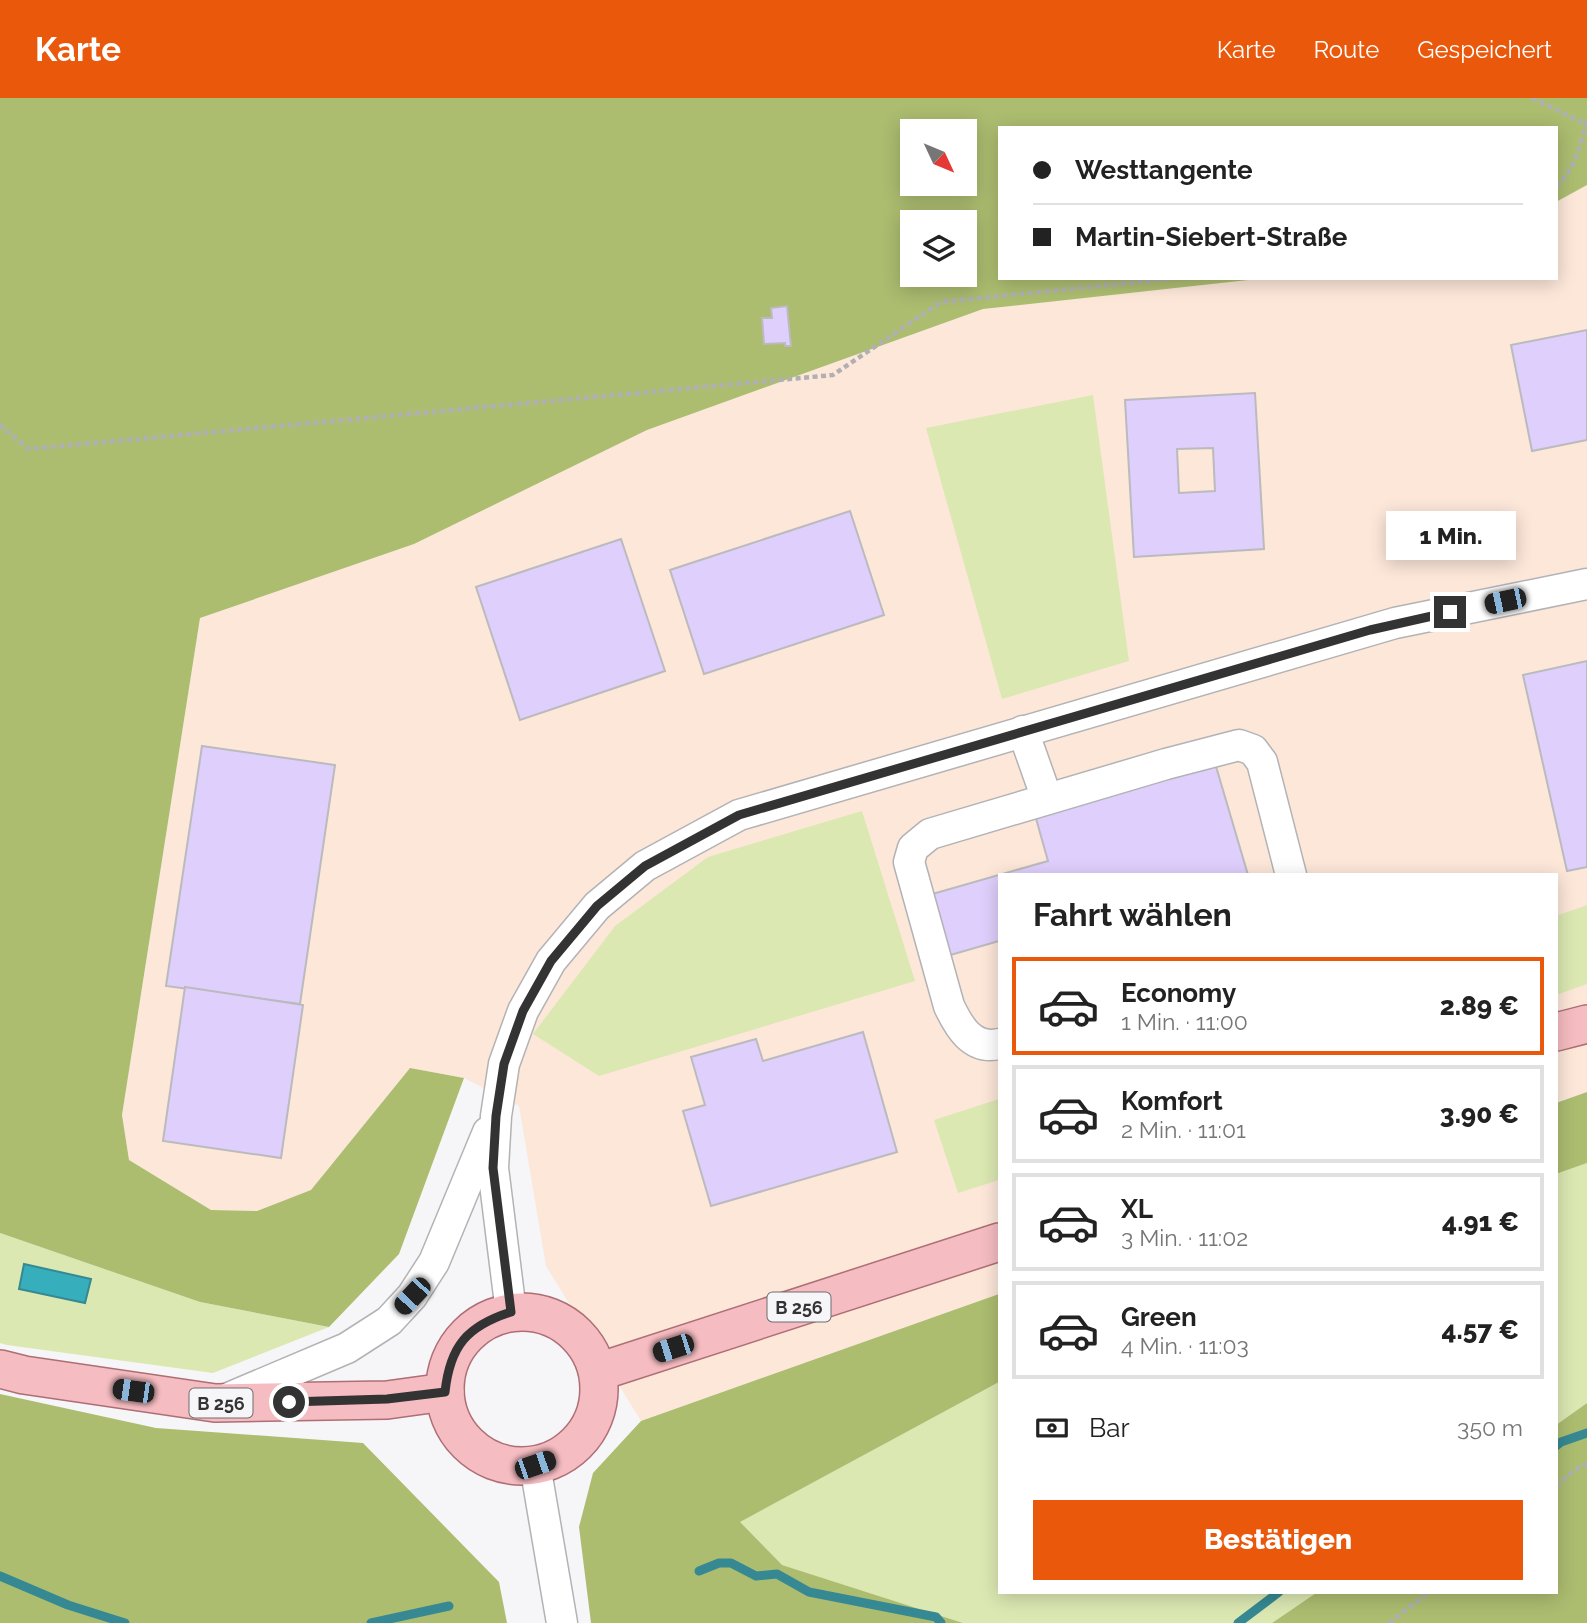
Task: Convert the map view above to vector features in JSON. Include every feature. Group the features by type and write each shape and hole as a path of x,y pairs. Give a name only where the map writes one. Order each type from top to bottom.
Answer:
{"main road":[{"path":"1558,1031 1587,1024"},
{"name":"B 256","path":"598,1372 998,1242"},
{"path":"511,1312 534,1312 556,1319 575,1332 590,1350 598,1372 599,1397 592,1421 579,1442 559,1457 535,1465 513,1465 492,1460 474,1449 459,1433 449,1413 445,1392 448,1370 456,1349 471,1331 490,1319 511,1312"},
{"name":"B 256","path":"0,1369 23,1375 215,1404 387,1399 445,1392"}],"street":[{"path":"511,1312 493,1168 496,1116 504,1064 519,1021 551,961 597,906 645,866 739,815 1395,623 1587,584"},
{"path":"1023,732 1047,799"},
{"path":"998,1044 982,1045 971,1039 959,1027 949,1006 909,862 913,848 930,834 1239,745 1253,750 1262,762 1290,873"},
{"path":"215,1404 347,1348 389,1321 412,1296 434,1262 496,1116"},
{"path":"535,1465 562,1623"}],"path":[{"path":"1532,98 1587,123 1570,174 1558,185"},
{"path":"0,425 29,449 833,375 941,302 1158,280"},
{"path":"1558,1484 1576,1469 1587,1464"},
{"path":"1389,1623 1426,1594"}],"shaded area":[{"path":"1587,185 1587,1092 1558,1102 1558,873 998,873 998,1294 641,1421 546,1266 519,1106 464,1078 410,1068 311,1190 257,1211 211,1210 129,1160 122,1115 200,618 414,544 647,430 983,309 1240,280 1558,280 1558,201"}],"green space":[{"path":"0,98 1587,98 1587,185 1558,201 1558,126 998,126 998,280 1248,280 983,309 647,430 414,544 200,618 122,1115 129,1160 211,1210 257,1211 311,1190 410,1068 464,1078 399,1254 329,1327 200,1302 0,1233"},
{"path":"1093,395 1129,661 1002,699 926,428"},
{"path":"862,811 915,981 599,1076 533,1034 615,926 708,857"},
{"path":"1587,905 1587,984 1558,994 1558,915"},
{"path":"1587,1092 1587,1163 1558,1173 1558,1102"},
{"path":"998,1099 998,1180 958,1193 934,1120"},
{"path":"1587,1163 1587,1403 1558,1424 1558,1173"},
{"path":"0,1233 200,1302 329,1327 213,1373 0,1343"},
{"path":"998,1294 998,1383 740,1522 782,1565 963,1623 591,1623 579,1527 593,1473 641,1421"},
{"path":"998,1383 998,1594 1315,1594 1272,1623 963,1623 781,1565 739,1522"},
{"path":"0,1394 156,1428 363,1443 499,1582 507,1623 0,1623"},
{"path":"1587,1403 1587,1623 1272,1623 1315,1594 1558,1594 1558,1424"}],"water":[{"path":"24,1264 91,1279 85,1303 19,1289"}],"building":[{"path":"787,306 791,346 785,346 785,343 764,344 762,318 772,318 771,308"},
{"path":"1587,330 1587,440 1532,451 1511,345"},
{"path":"1255,393 1264,549 1134,557 1125,400","holes":["1213,448 1215,491 1179,493 1177,449"]},
{"path":"850,511 884,615 704,674 670,570"},
{"path":"621,539 665,671 520,720 476,587"},
{"path":"1587,661 1587,867 1567,871 1523,675"},
{"path":"202,746 335,765 300,1004 166,986"},
{"path":"1215,763 1247,873 1006,873 1048,861 1035,815"},
{"path":"998,875 998,941 947,956 929,895"},
{"path":"185,987 303,1005 281,1158 163,1141"},
{"path":"863,1032 897,1152 711,1206 683,1111 705,1105 691,1057 756,1039 763,1061"}],"waterway":[{"path":"1558,1444 1587,1433"},
{"path":"699,1571 719,1563 731,1563 756,1576 777,1574 809,1592 936,1617 941,1623"},
{"path":"0,1576 68,1605 125,1623"},
{"path":"1238,1623 1276,1594"},
{"path":"371,1623 449,1606"}],"route":[{"path":"289,1402 387,1399 445,1392 448,1370 456,1349 471,1331 490,1319 511,1312 493,1168 496,1116 504,1064 523,1011 551,961 597,906 645,866 739,815 1370,630 1450,612"}]}
